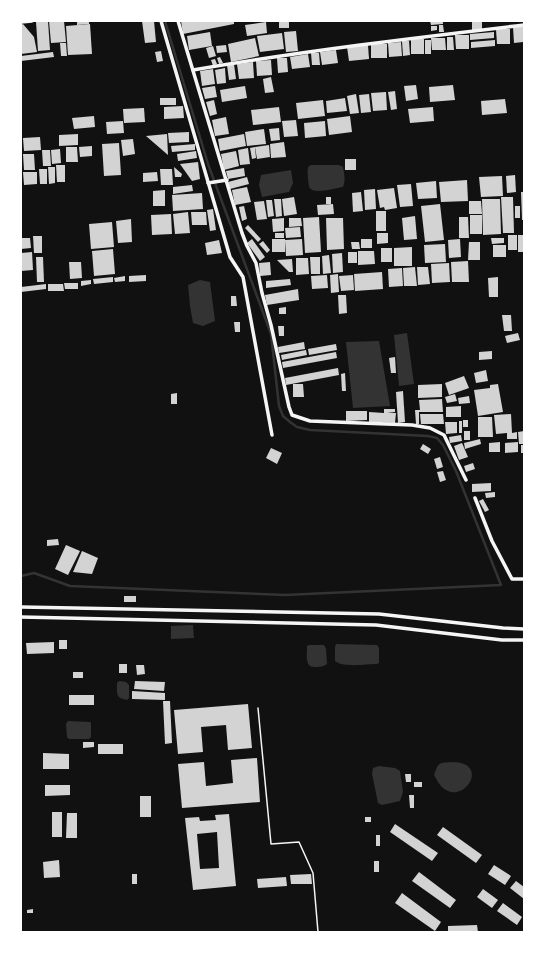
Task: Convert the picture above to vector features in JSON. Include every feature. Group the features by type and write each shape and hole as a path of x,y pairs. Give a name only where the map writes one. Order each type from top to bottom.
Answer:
{"street":[{"path":"21,22 32,21"},
{"path":"160,21 230,257 242,277 272,436"},
{"path":"178,21 242,233 256,262 262,293 292,415 310,421 412,425 430,428 444,435 466,480"},
{"path":"193,70 250,60 372,43 524,25"},
{"path":"208,183 227,180"},
{"path":"475,498 492,541 512,579 524,579"},
{"path":"21,606 379,614 524,629"},
{"path":"21,617 376,625 502,640 524,640"}],"lane":[{"path":"258,708 271,844 299,842 313,873 318,932"}],"shaded area":[{"path":"311,165 339,165 343,167 345,179 343,187 321,191 311,189 309,187 308,180 308,167"},
{"path":"291,170 293,183 289,192 262,197 259,185 261,175"},
{"path":"200,280 210,282 215,321 203,326 193,323 188,285"},
{"path":"407,333 414,384 399,386 394,335"},
{"path":"379,341 390,406 353,408 346,342"},
{"path":"193,625 194,638 171,639 171,626"},
{"path":"336,644 377,645 379,648 379,663 355,665 339,663 335,661"},
{"path":"324,645 326,649 327,664 318,667 309,665 307,646"},
{"path":"119,681 126,682 129,685 129,698 127,700 120,698 118,694 117,683"},
{"path":"68,721 90,722 91,737 89,739 69,739 67,737 66,724"},
{"path":"445,762 464,764 470,768 472,774 470,781 461,791 454,792 446,790 442,787 434,775 440,764"},
{"path":"379,766 395,768 400,771 403,792 400,801 382,805 378,803 372,774 373,768"}],"building":[{"path":"48,21 50,50 38,51 36,22"},
{"path":"49,21 64,21 66,42 51,43"},
{"path":"77,21 89,21 89,24 77,25"},
{"path":"142,21 154,21 156,42 145,43"},
{"path":"181,21 234,21 234,24 183,34"},
{"path":"279,21 289,21 289,28 279,28"},
{"path":"430,21 443,21 443,24 431,25"},
{"path":"472,21 482,21 482,30 472,30"},
{"path":"266,22 267,33 247,36 245,25"},
{"path":"23,24 34,37 37,52 21,54 21,25"},
{"path":"90,24 92,54 68,55 66,26"},
{"path":"439,25 443,25 444,32 439,32"},
{"path":"431,26 437,26 437,30 431,31"},
{"path":"513,27 523,27 523,42 514,43"},
{"path":"496,29 510,29 510,44 497,44"},
{"path":"296,31 298,51 286,52 284,32"},
{"path":"210,32 212,46 189,50 187,36"},
{"path":"494,32 494,38 470,40 470,34"},
{"path":"282,33 284,49 260,52 257,36"},
{"path":"455,35 469,35 469,49 456,49"},
{"path":"447,37 453,37 454,50 447,50"},
{"path":"255,38 259,56 231,62 228,44"},
{"path":"431,38 445,38 446,50 432,50"},
{"path":"411,39 424,39 424,54 411,54"},
{"path":"425,40 431,40 431,54 425,54"},
{"path":"495,40 495,46 471,48 471,42"},
{"path":"402,41 409,41 410,55 403,56"},
{"path":"401,42 402,56 389,57 388,43"},
{"path":"60,43 66,43 67,56 61,56"},
{"path":"371,44 387,44 387,58 371,58"},
{"path":"226,45 227,52 217,53 216,46"},
{"path":"368,45 369,59 349,61 347,47"},
{"path":"213,46 216,56 209,58 206,48"},
{"path":"336,50 338,63 322,65 320,52"},
{"path":"161,51 163,61 157,62 155,52"},
{"path":"53,52 54,57 21,61 21,56"},
{"path":"311,53 319,53 320,65 312,65"},
{"path":"308,54 310,67 292,69 290,57"},
{"path":"220,57 223,63 219,64 217,58"},
{"path":"277,58 287,58 288,72 278,73"},
{"path":"215,59 217,64 213,66 211,60"},
{"path":"271,60 272,75 257,76 256,61"},
{"path":"253,62 254,78 239,79 237,64"},
{"path":"234,64 236,79 229,80 227,65"},
{"path":"225,68 226,83 217,84 215,70"},
{"path":"213,69 215,84 202,86 200,71"},
{"path":"271,77 274,92 265,93 263,79"},
{"path":"416,85 418,99 406,101 404,86"},
{"path":"453,85 455,100 430,102 429,87"},
{"path":"215,86 217,97 205,99 202,88"},
{"path":"245,86 247,98 222,102 220,90"},
{"path":"395,91 397,109 391,110 388,92"},
{"path":"386,92 387,110 373,111 371,93"},
{"path":"356,94 359,113 350,114 347,96"},
{"path":"369,94 371,112 361,113 359,95"},
{"path":"160,98 176,98 176,105 160,105"},
{"path":"345,98 347,111 327,113 326,101"},
{"path":"505,99 507,113 482,115 481,101"},
{"path":"214,100 217,114 210,116 206,102"},
{"path":"323,100 325,116 298,119 296,103"},
{"path":"183,106 184,118 164,119 164,107"},
{"path":"279,107 281,122 253,125 251,110"},
{"path":"433,107 434,121 410,123 408,109"},
{"path":"144,108 145,122 124,123 123,109"},
{"path":"94,116 95,127 74,129 72,118"},
{"path":"350,116 352,132 329,135 327,119"},
{"path":"226,117 229,134 215,136 212,120"},
{"path":"296,120 298,136 284,137 282,121"},
{"path":"123,121 124,133 107,134 106,122"},
{"path":"325,121 326,136 305,138 304,123"},
{"path":"279,128 280,140 271,141 269,129"},
{"path":"264,129 266,144 247,146 245,132"},
{"path":"189,132 189,142 169,143 168,133"},
{"path":"78,134 78,145 59,146 59,135"},
{"path":"167,134 168,155 146,136"},
{"path":"244,134 246,146 220,151 218,139"},
{"path":"40,137 41,150 24,151 23,138"},
{"path":"133,139 135,154 123,156 121,140"},
{"path":"284,142 286,157 271,158 270,144"},
{"path":"119,143 121,175 104,176 102,144"},
{"path":"195,144 195,150 172,152 171,146"},
{"path":"269,145 270,157 257,159 255,147"},
{"path":"92,146 92,156 80,157 79,147"},
{"path":"66,147 77,147 78,162 66,162"},
{"path":"255,147 256,158 252,159 250,148"},
{"path":"248,148 250,164 240,165 238,150"},
{"path":"60,149 61,163 52,164 51,150"},
{"path":"42,150 50,150 51,166 43,166"},
{"path":"196,151 197,158 178,161 177,154"},
{"path":"236,151 239,166 224,170 221,154"},
{"path":"23,154 34,154 35,170 24,170"},
{"path":"345,159 356,159 356,170 345,170"},
{"path":"198,162 200,179 192,181 180,164"},
{"path":"56,165 65,165 65,182 57,182"},
{"path":"48,167 55,167 55,183 49,184"},
{"path":"174,167 182,174 181,177 175,177"},
{"path":"244,168 245,176 228,179 226,171"},
{"path":"39,169 47,169 47,184 40,184"},
{"path":"160,169 172,169 173,185 161,185"},
{"path":"23,172 37,172 37,184 24,185"},
{"path":"157,172 158,181 143,182 143,173"},
{"path":"515,175 516,192 507,193 506,176"},
{"path":"502,176 503,196 481,197 479,177"},
{"path":"247,177 249,184 230,189 228,182"},
{"path":"467,180 468,201 441,202 439,182"},
{"path":"436,181 437,198 418,199 416,183"},
{"path":"411,184 413,206 400,207 397,185"},
{"path":"192,185 193,191 173,194 173,187"},
{"path":"247,187 251,202 235,205 232,190"},
{"path":"394,188 397,208 385,210 384,207 380,208 377,190"},
{"path":"375,189 376,209 365,210 364,190"},
{"path":"165,190 165,206 153,206 153,191"},
{"path":"361,192 363,211 353,212 352,193"},
{"path":"521,192 524,192 524,220 522,220"},
{"path":"202,193 203,209 173,211 172,195"},
{"path":"294,197 297,214 284,216 282,199"},
{"path":"326,197 331,197 331,204 326,204"},
{"path":"501,197 513,197 514,233 503,233"},
{"path":"274,199 281,199 282,216 276,217"},
{"path":"482,199 500,199 501,234 483,235"},
{"path":"266,200 272,200 274,216 268,217"},
{"path":"264,201 267,219 257,220 254,202"},
{"path":"469,201 481,201 482,214 469,214"},
{"path":"333,204 334,214 318,215 317,205"},
{"path":"440,204 444,240 425,242 421,206"},
{"path":"244,206 247,219 242,221 239,207"},
{"path":"515,206 520,206 520,218 515,218"},
{"path":"213,209 216,230 210,231 207,210"},
{"path":"376,211 386,211 386,231 376,231"},
{"path":"188,212 190,233 175,234 173,214"},
{"path":"191,212 206,212 207,225 192,225"},
{"path":"171,214 172,234 152,235 151,215"},
{"path":"470,215 482,215 482,234 470,234"},
{"path":"415,216 417,239 404,240 402,218"},
{"path":"319,217 321,252 305,253 303,218"},
{"path":"459,217 468,217 469,238 459,238"},
{"path":"284,218 284,231 273,232 272,219"},
{"path":"289,218 301,218 302,226 289,227"},
{"path":"326,218 343,218 344,249 327,250"},
{"path":"131,219 132,242 118,243 116,221"},
{"path":"112,222 114,247 91,249 89,224"},
{"path":"248,225 261,239 258,242 245,228"},
{"path":"300,227 301,237 286,238 285,228"},
{"path":"275,233 284,233 284,238 275,238"},
{"path":"377,233 388,233 388,243 377,244"},
{"path":"508,235 517,235 517,250 508,250"},
{"path":"518,235 524,235 524,252 518,252"},
{"path":"33,236 42,236 42,253 34,253"},
{"path":"21,238 30,238 31,248 21,249"},
{"path":"491,238 504,238 504,243 492,244"},
{"path":"252,239 265,257 260,261 247,243"},
{"path":"272,239 285,239 285,252 272,252"},
{"path":"302,239 303,255 286,256 285,240"},
{"path":"361,239 372,239 372,248 361,248"},
{"path":"460,239 461,257 449,258 448,240"},
{"path":"219,240 222,253 207,255 205,243"},
{"path":"263,241 270,250 267,253 259,244"},
{"path":"351,242 359,242 360,249 352,249"},
{"path":"469,242 480,242 480,260 468,260"},
{"path":"445,244 446,262 425,263 424,245"},
{"path":"493,245 506,245 506,257 493,257"},
{"path":"412,247 412,266 394,266 394,248"},
{"path":"381,248 392,248 392,262 381,262"},
{"path":"113,249 115,274 94,276 92,251"},
{"path":"358,251 374,251 375,264 358,265"},
{"path":"32,252 33,270 21,271 21,253"},
{"path":"348,252 357,252 357,263 348,263"},
{"path":"342,253 343,272 333,273 332,254"},
{"path":"329,255 331,273 323,274 322,256"},
{"path":"36,257 43,257 44,282 37,282"},
{"path":"310,257 320,257 320,274 311,274"},
{"path":"296,258 308,258 309,274 296,275"},
{"path":"292,259 293,272 289,272 277,260"},
{"path":"468,261 469,282 452,282 451,262"},
{"path":"69,262 81,262 82,278 70,279"},
{"path":"270,262 271,275 260,276 259,263"},
{"path":"449,263 450,282 432,283 431,264"},
{"path":"415,267 417,286 404,286 403,268"},
{"path":"417,267 428,267 430,284 418,285"},
{"path":"402,268 403,286 389,287 388,269"},
{"path":"382,272 383,289 355,291 354,274"},
{"path":"338,274 339,292 331,293 330,275"},
{"path":"146,275 146,281 129,282 129,276"},
{"path":"327,275 328,288 312,289 311,276"},
{"path":"353,275 354,290 341,291 339,276"},
{"path":"125,276 125,281 115,282 114,278"},
{"path":"113,277 113,282 94,284 93,279"},
{"path":"498,277 498,297 489,297 488,278"},
{"path":"290,279 291,285 266,288 266,281"},
{"path":"91,280 91,284 81,286 81,281"},
{"path":"64,283 78,283 78,289 65,289"},
{"path":"46,284 46,289 21,292 21,287"},
{"path":"48,284 63,284 64,291 48,291"},
{"path":"298,289 299,300 267,305 265,295"},
{"path":"338,295 346,295 347,313 339,314"},
{"path":"231,296 236,296 237,306 231,306"},
{"path":"286,307 286,314 279,314 279,308"},
{"path":"502,315 511,315 512,331 504,331"},
{"path":"234,322 240,322 240,332 235,332"},
{"path":"278,326 284,326 284,336 279,336"},
{"path":"518,333 520,340 507,343 505,336"},
{"path":"304,342 305,349 279,353 278,347"},
{"path":"336,344 337,350 309,355 308,349"},
{"path":"306,350 307,355 282,360 281,355"},
{"path":"492,351 492,359 479,360 479,352"},
{"path":"336,352 337,358 283,368 282,362"},
{"path":"395,357 396,373 391,373 389,358"},
{"path":"338,368 339,375 286,385 285,378"},
{"path":"486,370 488,381 476,383 474,373"},
{"path":"345,373 346,391 342,391 341,374"},
{"path":"464,376 469,388 449,395 445,383"},
{"path":"293,384 303,384 304,397 293,397"},
{"path":"442,384 442,397 418,398 418,385"},
{"path":"498,384 503,412 478,416 474,390 490,388 490,385"},
{"path":"403,391 405,422 398,423 396,392"},
{"path":"177,393 177,404 171,404 171,394"},
{"path":"455,394 457,401 447,403 445,397"},
{"path":"469,396 470,403 459,404 458,398"},
{"path":"442,399 443,412 419,412 419,424 416,424 415,410 420,410 419,400"},
{"path":"461,406 461,417 446,417 446,407"},
{"path":"384,409 395,409 395,412 387,413 396,413 395,423 369,422 369,412 384,413"},
{"path":"346,411 367,411 367,420 346,421"},
{"path":"420,414 443,414 444,424 421,424"},
{"path":"511,414 512,433 517,432 517,439 507,439 507,433 496,434 494,415"},
{"path":"478,417 492,417 493,437 478,437"},
{"path":"463,420 468,420 468,427 463,427"},
{"path":"459,421 462,421 462,433 459,433"},
{"path":"445,422 457,422 457,433 446,434"},
{"path":"464,431 470,431 470,440 464,440"},
{"path":"524,431 524,444 519,444 518,432"},
{"path":"461,435 462,441 450,443 449,437"},
{"path":"480,439 481,444 465,449 464,443"},
{"path":"500,442 500,452 489,452 489,443"},
{"path":"518,442 518,452 505,453 505,443"},
{"path":"462,443 468,457 459,460 454,446"},
{"path":"423,444 431,449 428,454 420,449"},
{"path":"521,445 524,445 524,453 521,453"},
{"path":"271,448 282,453 277,464 266,458"},
{"path":"440,457 443,467 437,469 434,459"},
{"path":"473,463 475,469 466,472 464,466"},
{"path":"443,471 446,480 440,482 437,472"},
{"path":"491,483 491,491 472,492 472,484"},
{"path":"495,492 495,497 486,498 485,493"},
{"path":"483,499 489,510 485,512 479,501"},
{"path":"58,539 59,545 47,546 47,540"},
{"path":"66,545 80,551 68,575 55,569"},
{"path":"82,551 98,558 92,574 73,572"},
{"path":"124,596 136,596 136,602 124,602"},
{"path":"59,640 67,640 67,649 59,649"},
{"path":"54,642 54,653 27,654 26,643"},
{"path":"119,664 127,664 127,673 119,673"},
{"path":"136,665 144,665 145,674 137,675"},
{"path":"73,672 83,672 83,678 73,678"},
{"path":"135,681 165,682 164,691 134,689"},
{"path":"132,691 165,693 165,700 132,699"},
{"path":"69,695 94,695 94,705 69,705"},
{"path":"163,701 170,701 172,743 165,744"},
{"path":"248,704 252,748 228,750 226,725 201,727 203,752 178,754 174,710"},
{"path":"83,742 94,742 94,747 83,748"},
{"path":"98,744 123,744 123,754 98,754"},
{"path":"43,753 69,754 69,769 43,769"},
{"path":"257,758 260,802 182,808 178,764 204,762 206,786 233,783 231,760"},
{"path":"405,774 411,774 411,782 406,782"},
{"path":"414,782 422,782 422,787 414,787"},
{"path":"45,785 70,785 70,795 45,796"},
{"path":"409,795 414,795 414,808 410,808"},
{"path":"140,796 151,796 151,817 140,817"},
{"path":"52,812 62,812 62,837 52,837"},
{"path":"67,813 77,813 77,838 66,838"},
{"path":"229,814 236,886 193,890 185,818 199,817 200,821 216,820 215,815","holes":["217,832 219,868 200,869 197,834"]},
{"path":"365,817 371,817 371,822 365,822"},
{"path":"395,824 438,853 432,861 390,832"},
{"path":"443,827 482,855 476,863 437,835"},
{"path":"376,835 380,835 380,846 376,846"},
{"path":"59,860 60,877 44,878 43,862"},
{"path":"374,861 379,861 379,872 374,872"},
{"path":"494,865 511,876 505,885 488,874"},
{"path":"419,872 456,900 450,908 412,881"},
{"path":"132,874 137,874 137,884 132,884"},
{"path":"311,874 312,884 291,884 290,875"},
{"path":"286,877 287,886 258,888 257,879"},
{"path":"516,881 524,887 524,899 510,888"},
{"path":"483,889 498,900 492,908 477,897"},
{"path":"402,893 441,922 435,931 395,903"},
{"path":"503,903 522,917 517,925 497,911"},
{"path":"33,909 33,913 27,913 27,910"},
{"path":"477,925 478,932 448,932 448,926"}],"waterway":[{"path":"21,576 34,573 70,586 285,595 501,585 456,471 443,445 437,438 428,436 310,430 297,427 283,416 279,406 271,334 208,164 165,21"}]}
